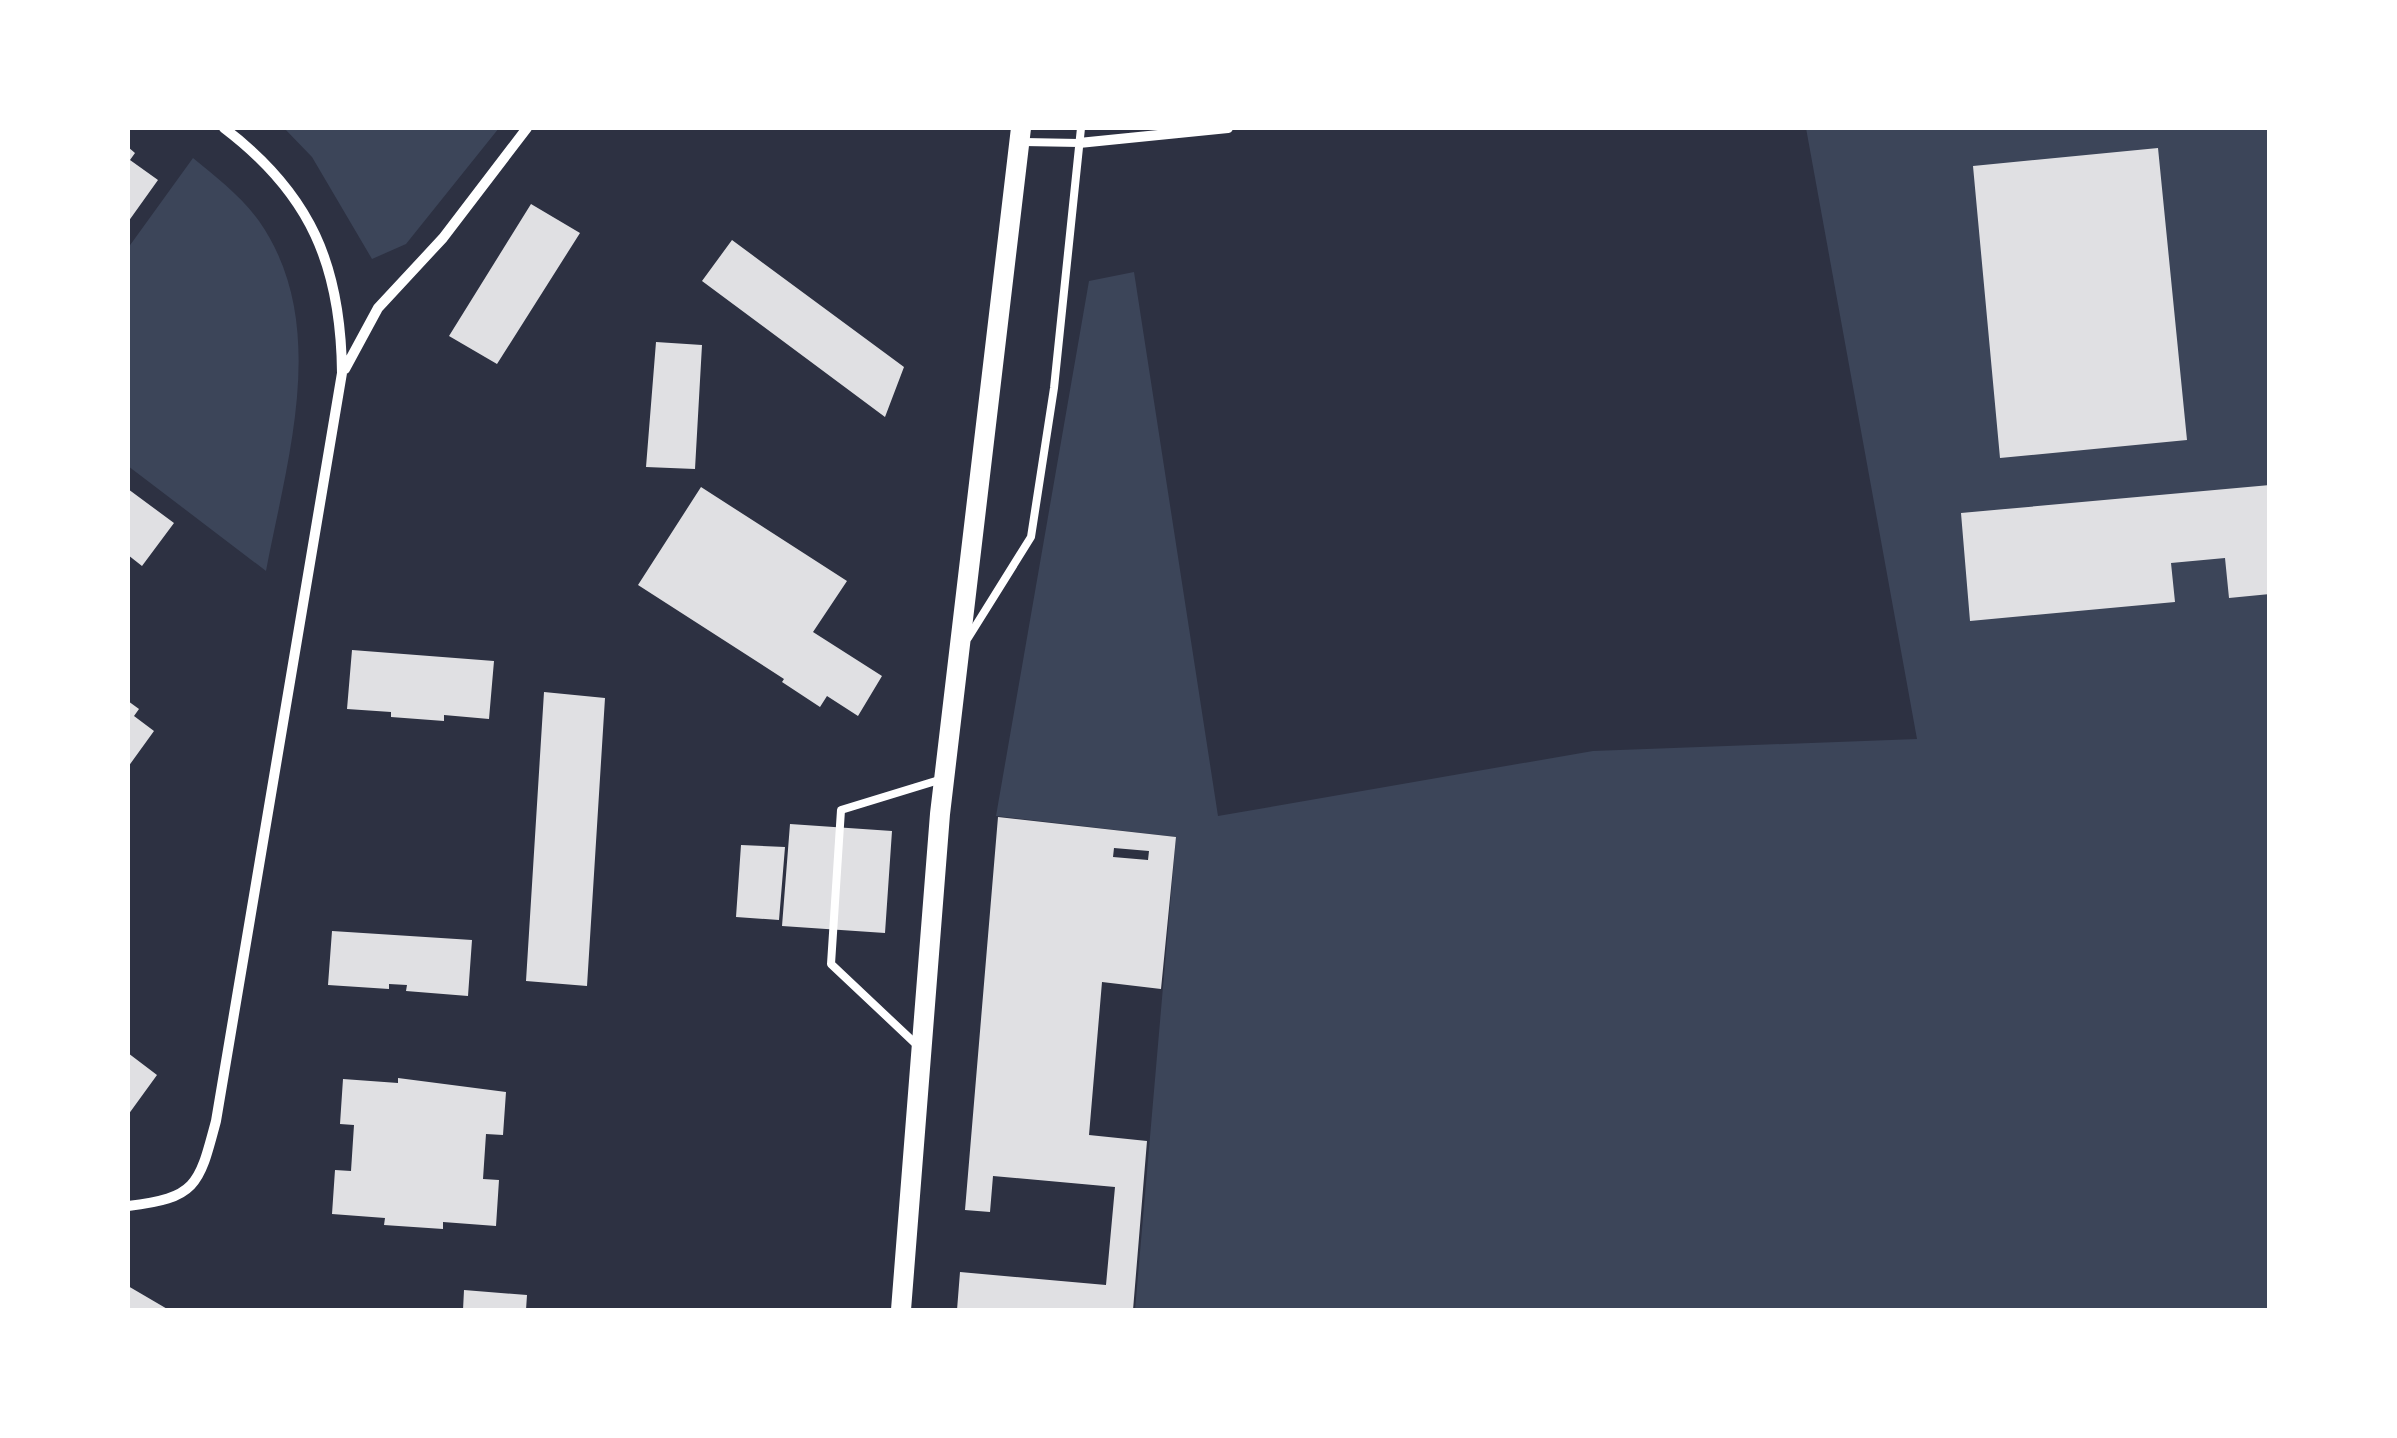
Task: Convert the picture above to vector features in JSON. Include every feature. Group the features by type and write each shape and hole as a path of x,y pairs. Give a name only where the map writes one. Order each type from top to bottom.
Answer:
{"main road":[{"path":"902,1310 944,779 1020,135"}],"street":[{"path":"128,1206 156,1203 186,1193 204,1164 216,1120 342,373 342,324 328,261 285,184 252,148 224,128"},
{"path":"342,373 378,308 443,238 528,128"},
{"path":"1079,143 1228,128"}],"lane":[{"path":"958,655 1031,537 1054,388 1080,128"},
{"path":"1020,135 1079,143"},
{"path":"922,1050 831,964 841,810 944,779"}],"shaded area":[{"path":"284,128 499,128 406,244 372,259 312,157"},
{"path":"1806,128 2269,128 2269,1310 1135,1310 1176,837 996,816 1089,281 1134,272 1218,816 1593,751 1917,739"},
{"path":"193,158 259,221 281,261 293,303 298,347 297,393 266,571 128,466 128,248"}],"building":[{"path":"128,147 135,153 130,160 158,180 128,222"},
{"path":"2158,148 2187,440 2000,458 1973,166"},
{"path":"531,204 580,233 497,364 449,336"},
{"path":"732,240 904,367 885,417 702,281"},
{"path":"656,342 702,345 695,469 646,467"},
{"path":"2270,485 2270,594 2229,598 2225,558 2171,563 2175,602 1970,621 1961,513"},
{"path":"701,487 847,581 813,632 882,676 858,716 827,696 820,707 782,682 784,679 638,585"},
{"path":"128,489 174,523 142,566 128,555"},
{"path":"352,650 494,661 489,719 444,715 444,721 347,709"},
{"path":"544,692 605,698 587,986 526,981"},
{"path":"128,701 139,709 134,716 154,731 128,767"},
{"path":"998,817 1176,837 1161,989 1102,982 1089,1135 1147,1141 1133,1310 957,1310 960,1272 1106,1285 1115,1187 993,1176 990,1212 965,1210","holes":["1114,848 1149,851 1148,860 1113,857"]},
{"path":"790,824 892,831 885,933 782,926"},
{"path":"741,845 785,847 779,920 736,917"},
{"path":"332,931 472,940 468,996 406,991 407,985 389,984 389,989 328,985"},
{"path":"128,1053 157,1075 128,1115"},
{"path":"398,1078 506,1092 503,1135 486,1134 483,1179 499,1180 496,1226 443,1222 443,1229 384,1225 385,1218 332,1214 335,1170 351,1171 354,1125 340,1124 343,1079 398,1083"},
{"path":"128,1286 169,1310 128,1310"},
{"path":"464,1290 527,1295 526,1310 463,1310"}]}
